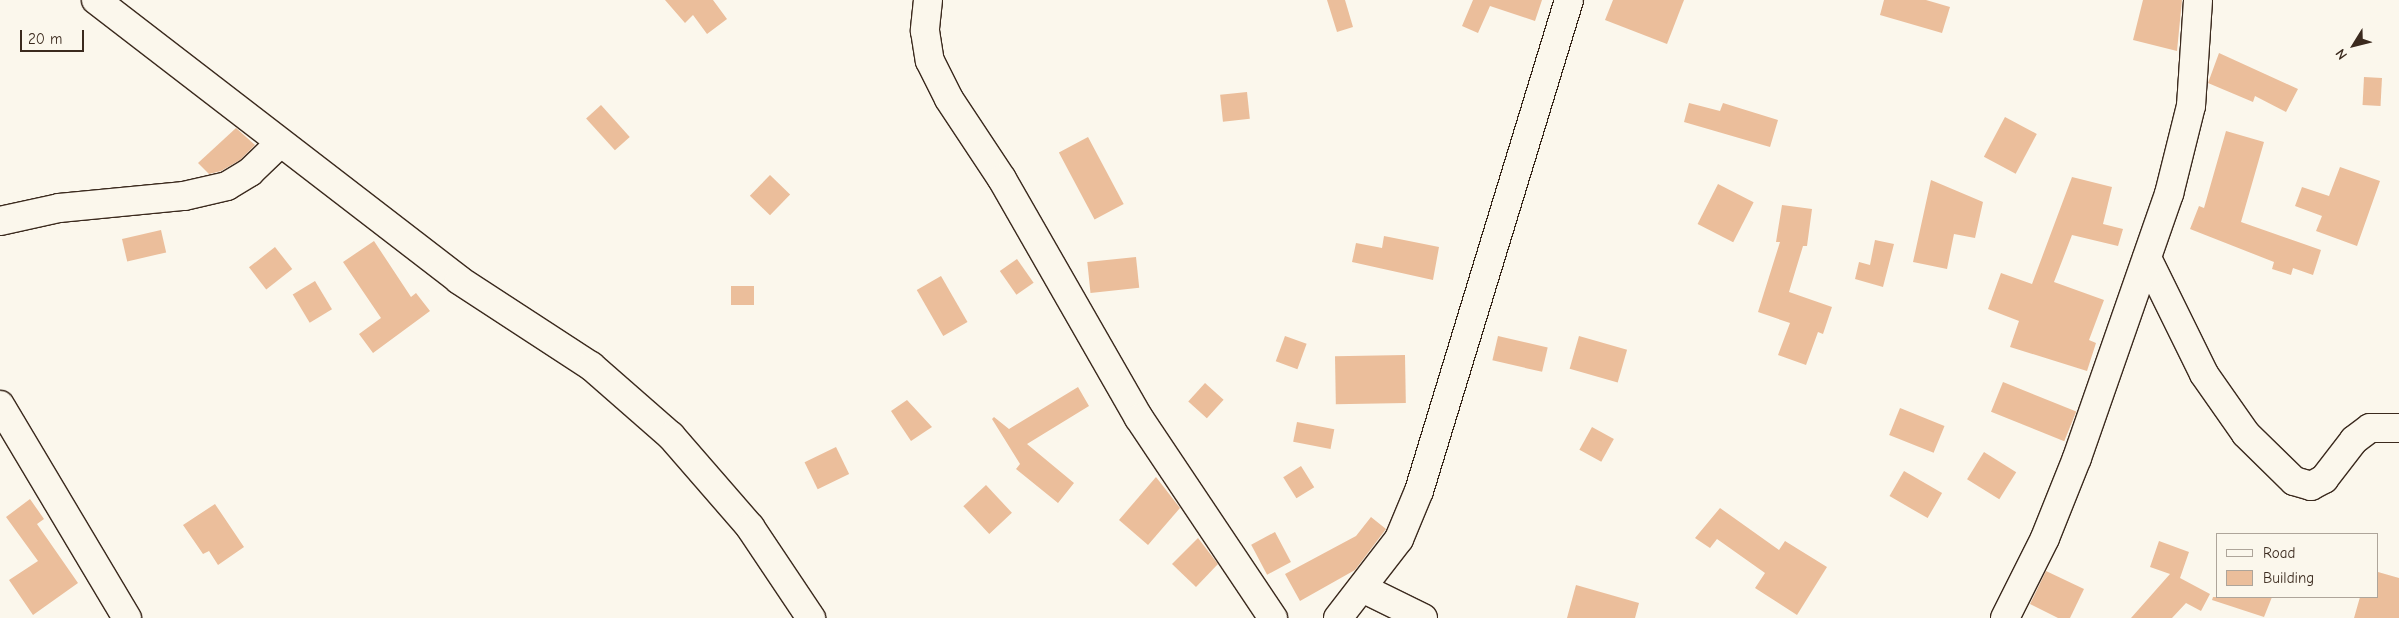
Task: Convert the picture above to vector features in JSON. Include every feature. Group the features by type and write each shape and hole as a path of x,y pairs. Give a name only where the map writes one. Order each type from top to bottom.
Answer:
{"street":[{"path":"96,0 280,144 459,280 591,366 671,436 750,527 811,618"},
{"path":"928,0 925,31 930,62 949,100 1002,179 1139,418 1273,618"},
{"path":"1338,618 1399,539 1419,491 1569,0"},
{"path":"2005,618 2045,538 2077,458 2169,194 2191,106 2198,0"},
{"path":"0,221 59,208 184,196 227,186 250,172 280,144"},
{"path":"2147,258 2208,382 2246,434 2294,481 2311,486 2324,479 2354,440 2370,428 2399,428"},
{"path":"0,405 127,618"},
{"path":"1362,588 1424,618"}],"building":[{"path":"665,0 713,0 727,19 707,34 693,15 685,23"},
{"path":"1327,0 1345,0 1353,27 1337,32"},
{"path":"1473,0 1542,0 1535,21 1490,6 1478,33 1462,26"},
{"path":"1613,0 1684,0 1667,44 1605,20"},
{"path":"1884,0 1926,0 1950,7 1942,33 1880,15"},
{"path":"2143,0 2182,0 2177,51 2133,40"},
{"path":"2219,53 2298,89 2286,112 2255,96 2253,102 2208,83"},
{"path":"2364,77 2382,78 2381,106 2363,105"},
{"path":"1247,92 1250,119 1223,122 1220,95"},
{"path":"1689,103 1720,111 1723,103 1778,120 1770,147 1684,122"},
{"path":"601,105 630,137 615,150 586,118"},
{"path":"2005,117 2037,134 2016,174 1984,157"},
{"path":"236,128 255,145 240,160 221,171 209,174 198,163"},
{"path":"2226,131 2264,142 2241,222 2321,250 2313,275 2293,268 2291,275 2272,269 2274,262 2190,229 2199,206 2204,208"},
{"path":"1088,137 1124,204 1095,220 1059,152"},
{"path":"2340,167 2380,181 2357,246 2316,231 2322,216 2295,206 2302,187 2329,196"},
{"path":"770,175 790,194 770,215 750,196"},
{"path":"2072,177 2112,187 2103,224 2123,229 2118,246 2072,235 2054,282 2104,300 2089,340 2096,343 2087,371 2010,347 2019,321 1988,309 2001,273 2032,284"},
{"path":"1931,180 1983,202 1975,238 1954,234 1947,269 1913,262"},
{"path":"1718,184 1754,202 1733,242 1698,224"},
{"path":"1782,205 1812,209 1807,246 1803,246 1789,292 1832,307 1823,334 1818,332 1806,365 1778,355 1790,323 1758,312 1780,242 1776,242"},
{"path":"161,230 166,252 127,261 122,239"},
{"path":"1384,236 1439,247 1433,280 1352,262 1356,243 1382,248"},
{"path":"1875,240 1894,244 1883,287 1855,279 1859,262 1870,265"},
{"path":"374,241 411,297 416,293 430,311 373,353 359,334 381,318 343,262"},
{"path":"275,247 292,269 266,289 249,267"},
{"path":"1136,257 1139,288 1091,293 1087,262"},
{"path":"1017,259 1034,283 1016,295 1000,271"},
{"path":"941,276 968,322 943,336 917,290"},
{"path":"315,281 332,309 310,323 293,294"},
{"path":"731,286 754,286 754,305 731,305"},
{"path":"1285,336 1307,344 1297,369 1276,361"},
{"path":"1498,336 1548,347 1542,372 1492,360"},
{"path":"1579,336 1627,350 1618,382 1570,369"},
{"path":"1405,355 1406,403 1336,404 1335,356"},
{"path":"2003,382 2076,412 2064,441 1991,412"},
{"path":"1205,383 1224,400 1207,418 1188,402"},
{"path":"1078,387 1089,406 1027,444 1074,483 1058,503 1016,469 1020,464 992,419 994,417 1009,429"},
{"path":"907,400 932,427 911,441 891,411"},
{"path":"1900,408 1945,426 1934,453 1889,435"},
{"path":"1297,422 1334,429 1330,449 1293,442"},
{"path":"1592,427 1614,439 1601,462 1579,450"},
{"path":"836,447 849,474 818,489 805,462"},
{"path":"1984,452 2016,472 1999,499 1967,479"},
{"path":"1301,466 1314,487 1296,498 1283,477"},
{"path":"1904,471 1942,493 1928,518 1890,496"},
{"path":"1156,477 1180,508 1148,545 1119,520"},
{"path":"986,485 1012,513 989,534 963,506"},
{"path":"30,499 44,519 37,524 78,583 33,615 9,580 38,561 6,517"},
{"path":"215,504 244,547 218,565 209,551 203,554 183,525"},
{"path":"1720,508 1779,550 1785,541 1827,567 1797,615 1755,588 1765,573 1717,539 1710,548 1695,538"},
{"path":"1371,517 1386,529 1355,570 1300,601 1285,574 1356,536"},
{"path":"1275,532 1291,562 1267,575 1251,545"},
{"path":"1198,538 1218,564 1196,587 1172,564"},
{"path":"2159,541 2189,552 2180,578 2210,594 2201,611 2186,603 2172,618 2131,618 2170,574 2150,567"},
{"path":"2046,571 2084,589 2070,618 2058,618 2030,604"},
{"path":"2379,572 2399,578 2399,618 2354,618 2360,598 2379,598"},
{"path":"1576,585 1639,603 1635,618 1567,618"},
{"path":"2213,597 2272,598 2264,617 2212,600"}]}
